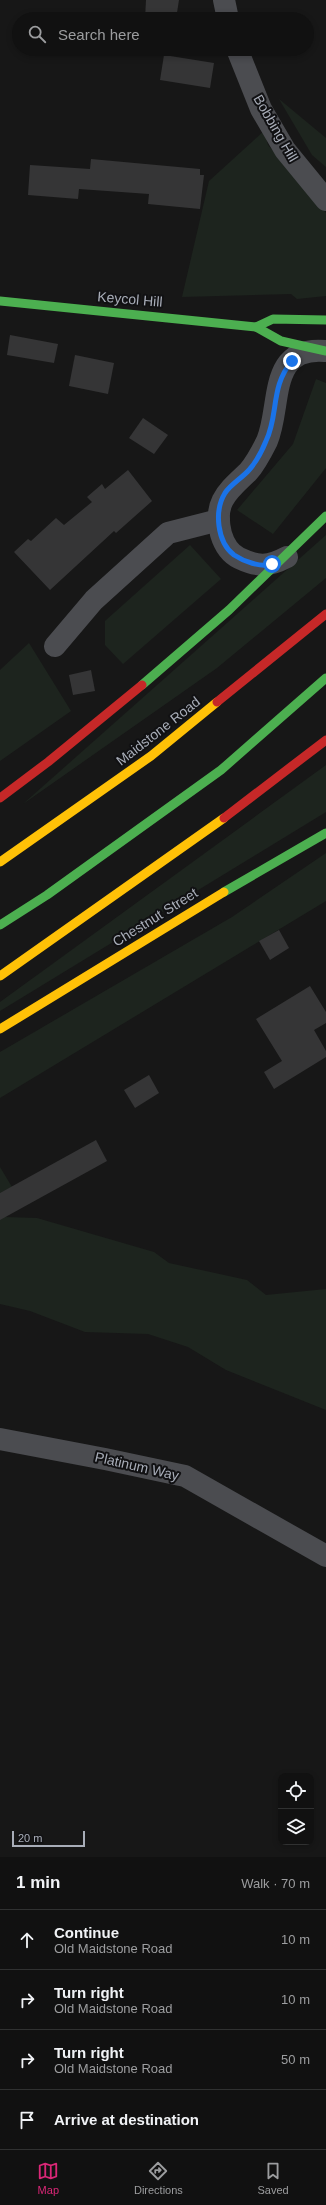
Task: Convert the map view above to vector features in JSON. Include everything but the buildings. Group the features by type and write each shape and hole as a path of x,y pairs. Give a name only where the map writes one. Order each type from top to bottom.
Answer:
{"main road":[{"name":"Keycol Hill","path":"0,301 256,326 281,341 326,351"},
{"name":"Keycol Hill","path":"256,326 273,319 326,320"},
{"path":"0,798 90,728 180,653 287,557 326,516"},
{"name":"Maidstone Road","path":"0,862 151,756 326,614"},
{"path":"0,925 47,895 221,770 326,678"},
{"path":"0,976 206,832 326,740"},
{"name":"Chestnut Street","path":"0,1029 201,905 326,833"}],"street":[{"path":"224,0 227,12"},
{"name":"Bobbing Hill","path":"240,56 261,109 285,150 326,200"},
{"path":"287,557 264,566 239,558 230,552 225,544 219,520 221,503 225,493 249,470 267,441 278,386 286,368 300,353 310,350 326,351"},
{"path":"56,646 94,600 168,533 219,520"},
{"name":"Platinum Way","path":"0,1439 74,1452 185,1476 326,1556"}],"shaded area":[{"path":"279,99 326,138 326,167 312,155"},
{"path":"264,131 268,145 326,213 326,296 297,299 291,294 182,297 209,181"},
{"path":"316,379 326,383 326,468 273,534 237,510 293,444"},
{"path":"326,535 326,578 217,668 23,804"},
{"path":"190,545 221,579 123,664 105,645 105,621"},
{"path":"29,643 71,711 0,761 0,670"},
{"path":"326,765 326,812 0,1011 0,1002"},
{"path":"326,853 326,901 0,1098 0,1052 232,917"},
{"path":"0,1167 12,1187 0,1193"},
{"path":"0,1208 5,1217 37,1218 154,1252 169,1263 247,1280 266,1295 326,1289 326,1410 226,1370 188,1347 148,1334 85,1332 30,1311 0,1304"}],"traffic: fast":[{"path":"0,301 256,327 281,341 326,351"},
{"path":"256,327 273,319 326,320"},
{"path":"142,685 229,610 326,516"},
{"path":"0,925 47,895 221,770 326,678"},
{"path":"224,892 326,833"}],"traffic: slow":[{"path":"0,862 151,756 217,702"},
{"path":"0,976 224,818"},
{"path":"0,1029 224,892"}],"traffic: jam":[{"path":"217,702 326,614"},
{"path":"0,798 48,762 142,685"},
{"path":"224,818 326,740"}],"route":[{"path":"272,564 264,566 258,565 239,558 230,552 221,534 219,520 221,503 225,493 249,470 267,441 278,386 283,372 292,361"}]}
